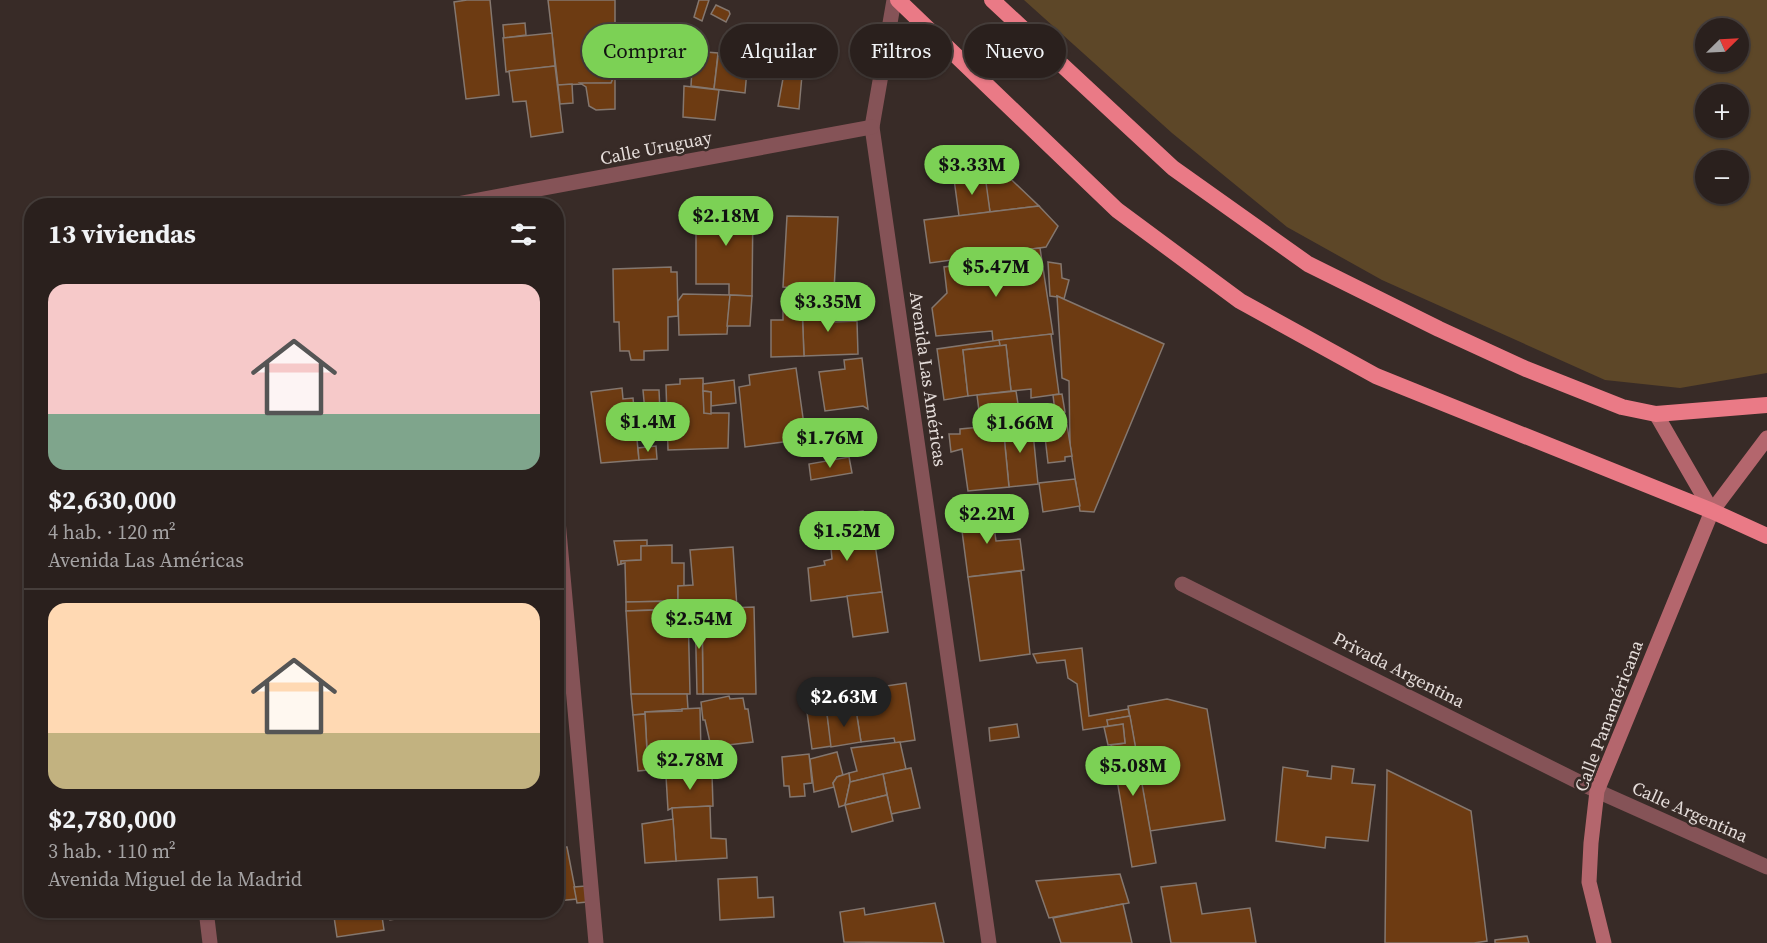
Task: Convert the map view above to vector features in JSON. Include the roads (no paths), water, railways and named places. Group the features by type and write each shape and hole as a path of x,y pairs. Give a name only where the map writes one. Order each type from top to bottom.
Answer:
{"highway":[{"path":"896,0 1117,210 1240,301 1376,376 1712,511 1767,537"},
{"path":"992,0 1173,168 1308,264 1438,329 1526,369 1622,407 1656,414 1767,405"}],"main road":[{"path":"1656,414 1712,511"},
{"name":"Calle Panaméricana","path":"1604,943 1589,882 1590,843 1598,792 1712,511 1767,438"}],"street":[{"name":"Avenida Las Américas","path":"896,0 872,127 989,943"},
{"name":"Calle Uruguay","path":"530,198 872,127"},
{"name":"Privada Argentina","path":"1182,584 1598,792"},
{"path":"564,587 596,943"},
{"name":"Calle Argentina","path":"1598,792 1767,867"},
{"path":"207,918 210,943"}]}
